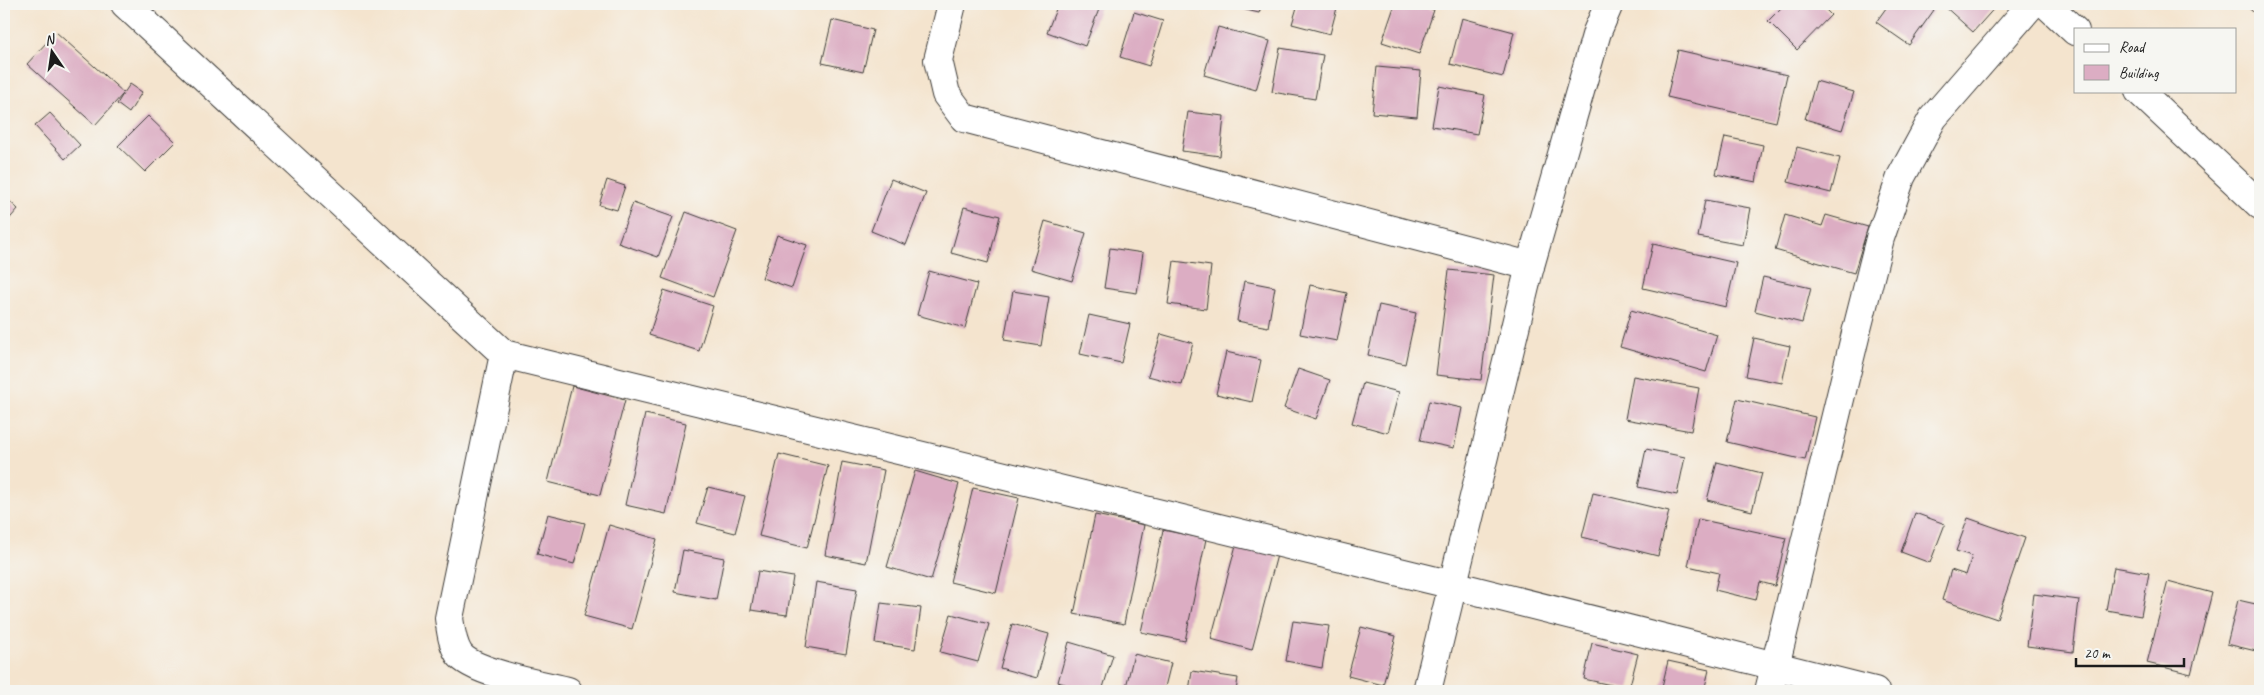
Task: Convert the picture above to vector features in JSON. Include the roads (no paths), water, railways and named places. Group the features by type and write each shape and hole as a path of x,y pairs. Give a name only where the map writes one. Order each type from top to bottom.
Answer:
{"street":[{"path":"125,4 504,354 1453,585 1772,678 1875,691"},
{"path":"952,4 938,60 946,94 964,118 1530,266"},
{"path":"1427,691 1530,266 1597,32 1610,4"},
{"path":"1772,678 1880,238 1901,177 1933,118 2032,4"},
{"path":"2046,4 2074,30"},
{"path":"2140,92 2260,205"},
{"path":"504,354 449,618 451,638 460,656 472,664 494,673 568,691"}]}
